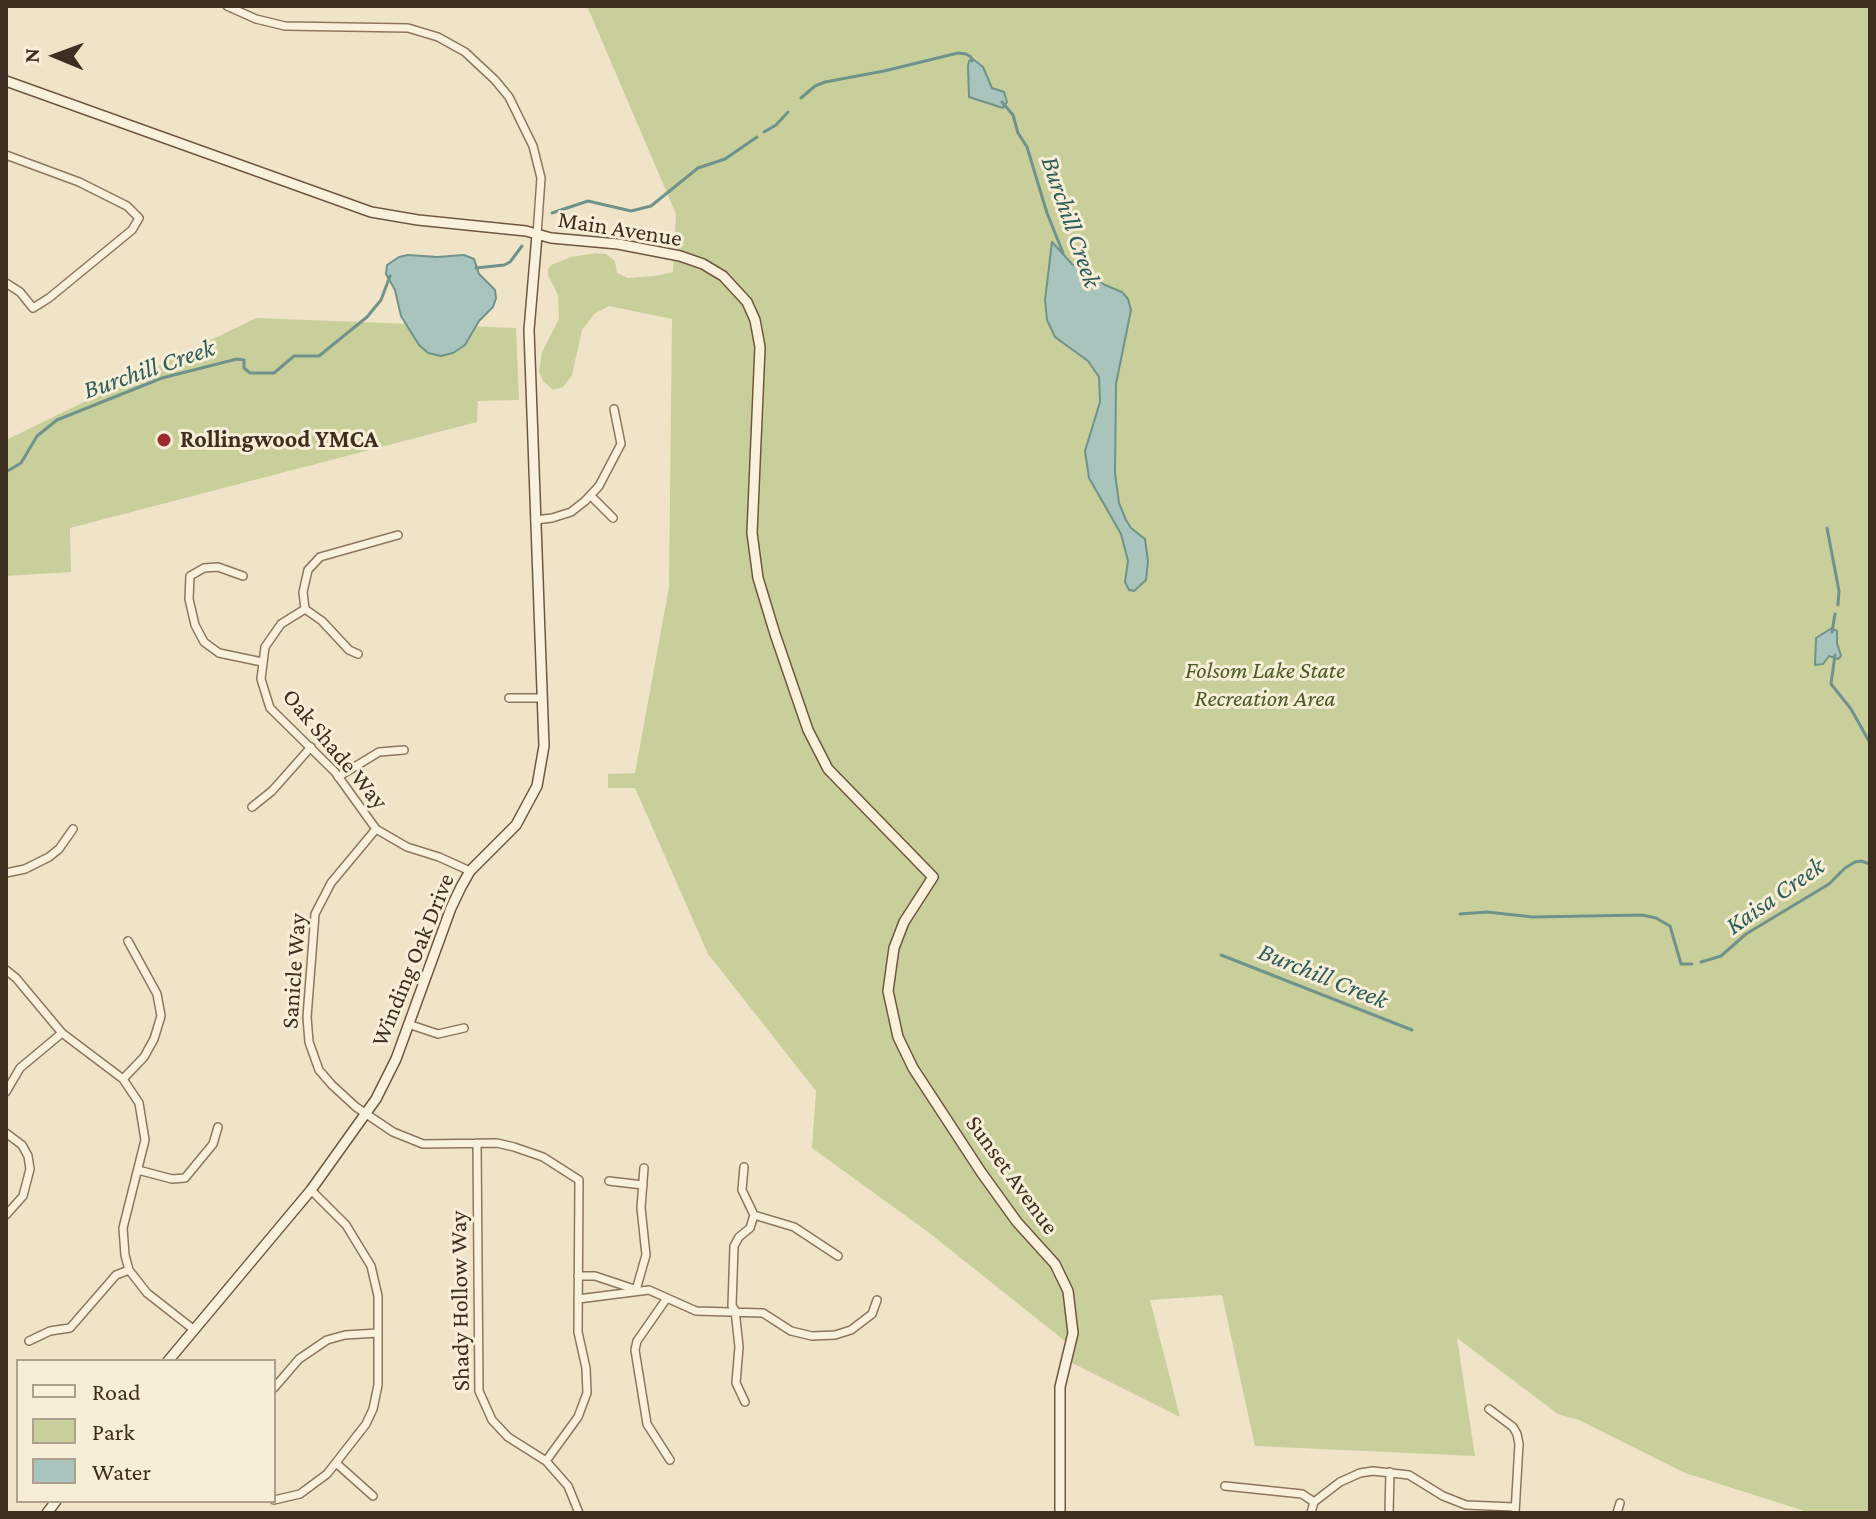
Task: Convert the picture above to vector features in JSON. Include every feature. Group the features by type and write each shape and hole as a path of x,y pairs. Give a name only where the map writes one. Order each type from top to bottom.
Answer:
{"street":[{"path":"227,6 256,19 285,26 408,28 438,37 465,52 509,97 533,146 541,178 537,235"},
{"name":"Main Avenue","path":"6,81 371,212 618,244 680,256 703,264 723,276 747,302 755,320 760,347 752,533 758,578 808,730 828,769 933,877"},
{"path":"6,155 89,186 127,206 139,218 132,230 33,308 20,292 6,283"},
{"name":"Winding Oak Drive","path":"170,1359 311,1190 365,1114 396,1059 451,908 470,871 516,825 533,797 543,761 529,330 537,235"},
{"path":"535,520 565,514 591,496 621,444 614,409"},
{"path":"591,496 613,518"},
{"path":"358,654 349,650 322,621 305,609 303,592 308,570 320,557 398,535"},
{"path":"243,576 211,567 190,576 189,599 195,625 204,642 219,653 262,662 265,647 277,628 305,609"},
{"name":"Oak Shade Way","path":"262,662 263,691 270,708 338,777 376,829 407,847 470,871"},
{"path":"509,698 542,698"},
{"path":"252,807 272,791 311,747"},
{"path":"338,777 379,752 404,750"},
{"path":"6,873 25,869 49,857 73,829"},
{"name":"Sanicle Way","path":"376,829 331,883 315,914 307,1017 309,1042 319,1070 365,1114 393,1132 423,1144 497,1143 527,1150 566,1169 579,1180 578,1276"},
{"name":"Sunset Avenue","path":"933,877 904,922 894,948 888,991 891,1009 898,1037 913,1068 1017,1222 1055,1264 1068,1291 1073,1333 1060,1387 1060,1513"},
{"path":"123,1079 149,1048 161,1016 157,994 128,941"},
{"path":"6,970 62,1033 123,1079 139,1103 145,1140 123,1228 129,1270 147,1293 193,1329"},
{"path":"408,1024 438,1034 464,1028"},
{"path":"6,1092 20,1068 62,1033"},
{"path":"138,1170 172,1179 185,1178 213,1144 218,1127"},
{"path":"6,1133 22,1145 30,1169 23,1196 6,1215"},
{"name":"Shady Hollow Way","path":"477,1143 479,1391 486,1410 499,1428 546,1461 568,1486 579,1513"},
{"path":"744,1167 742,1190 754,1215 750,1228 734,1246 732,1306 739,1347 736,1383 745,1402"},
{"path":"636,1290 646,1255 641,1208 644,1168"},
{"path":"609,1181 643,1185"},
{"path":"276,1500 310,1489 336,1463 366,1424 378,1385 378,1296 371,1266 346,1225 311,1190"},
{"path":"754,1215 794,1227 838,1256"},
{"path":"29,1341 50,1331 70,1328 116,1275 129,1270"},
{"path":"546,1461 583,1409 587,1393 578,1332 578,1276 595,1276 636,1290"},
{"path":"578,1299 649,1290 696,1311 763,1313 803,1335 827,1335 851,1330 872,1314 877,1300"},
{"path":"667,1298 637,1341 635,1350 647,1424 670,1460"},
{"path":"276,1386 299,1359 327,1340 345,1335 378,1333"},
{"path":"1311,1513 1314,1502 1350,1477 1373,1471 1409,1475 1443,1496 1466,1505 1514,1510 1517,1434 1513,1427 1489,1409"},
{"path":"336,1463 373,1496"},
{"path":"1389,1513 1390,1472"},
{"path":"1225,1486 1302,1494 1314,1502"},
{"path":"1617,1513 1620,1503"}],"green space":[{"name":"Folsom Lake State Recreation Area","path":"587,6 1870,6 1870,1513 1811,1513 1685,1473 1579,1420 1558,1414 1457,1338 1475,1456 1255,1446 1222,1295 1150,1300 1180,1417 1068,1361 1070,1345 928,1232 812,1148 816,1091 708,954 635,788 608,788 608,774 635,773 669,587 672,319 609,306 594,314 582,330 572,375 563,387 553,390 543,381 539,371 542,352 559,319 558,295 548,270 551,265 571,257 596,253 606,254 615,261 617,273 628,278 673,272 676,214"},
{"path":"256,318 516,328 519,400 478,401 477,422 70,528 71,572 6,576 6,440"}],"water":[{"path":"973,59 983,67 992,88 1004,92 1007,102 1003,108 969,97 968,66"},
{"path":"1052,242 1072,264 1122,292 1131,310 1116,384 1115,473 1119,503 1126,520 1145,539 1148,561 1146,580 1134,591 1129,590 1125,582 1128,561 1121,534 1089,478 1085,451 1100,402 1099,377 1088,361 1055,337 1047,320 1045,300"},
{"path":"408,255 464,255 474,259 479,274 495,290 493,307 479,321 465,345 453,353 441,356 428,353 419,345 401,316 395,290 386,274 387,265"},
{"path":"1832,628 1837,631 1841,656 1838,659 1829,656 1823,664 1815,665 1816,638"}],"waterway":[{"name":"Burchill Creek","path":"801,98 825,82 958,53 966,54 972,61"},
{"name":"Burchill Creek","path":"1002,102 1013,115 1018,133 1027,147 1063,253"},
{"path":"764,132 788,112"},
{"path":"552,213 588,201 631,211 651,206 698,168 725,159 757,137"},
{"name":"Burchill Creek","path":"476,268 504,265 522,246"},
{"name":"Burchill Creek","path":"6,472 21,463 37,436 57,420 162,378 237,359 244,360 244,368 250,373 274,373 294,356 319,356 367,317 381,300 390,276"},
{"path":"1827,528 1839,591 1838,605"},
{"name":"Kaisa Creek","path":"1832,632 1835,614"},
{"name":"Kaisa Creek","path":"1835,655 1831,684 1851,709 1870,743"},
{"name":"Kaisa Creek","path":"1701,962 1721,956 1746,934 1829,884 1855,862 1870,864"},
{"path":"1460,914 1487,912 1533,917 1642,915 1656,918 1670,926 1681,964 1692,964"},
{"name":"Burchill Creek","path":"1221,955 1412,1030"}],"place":[{"name":"Rollingwood YMCA","path":"164,440"}]}
